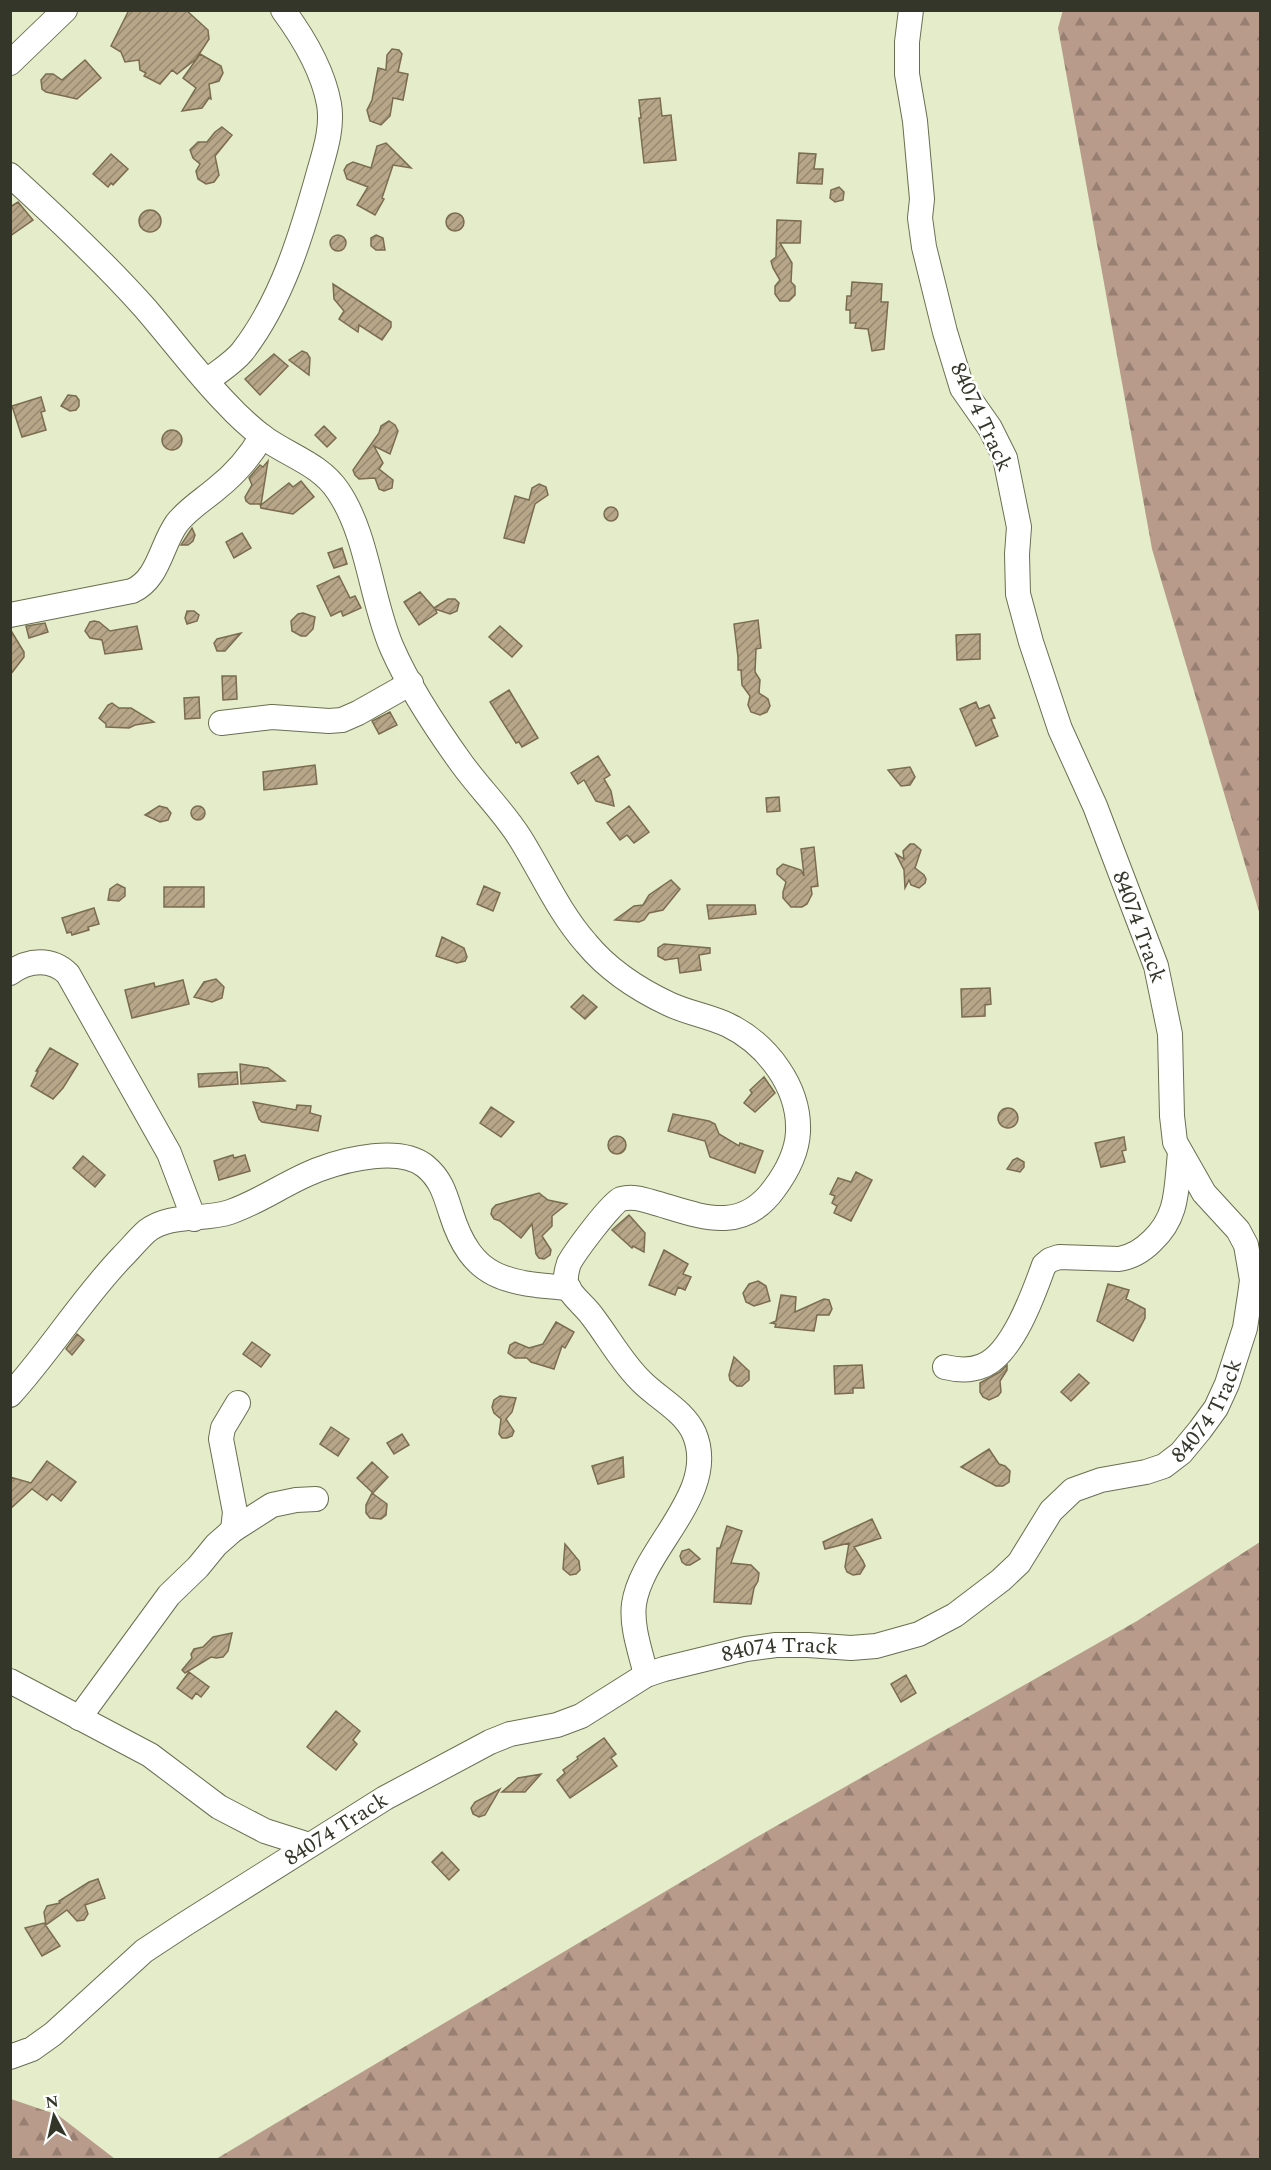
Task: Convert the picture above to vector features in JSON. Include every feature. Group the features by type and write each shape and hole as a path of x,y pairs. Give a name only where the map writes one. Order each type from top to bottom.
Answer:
{"street":[{"path":"10,63 65,10"},
{"path":"207,381 240,354 259,327 276,295 306,220 327,142 330,117 325,89 316,65 283,10"},
{"name":"84074 Track","path":"10,2056 32,2049 53,2034 144,1951 385,1798 490,1742 510,1734 557,1725 581,1716 646,1675 664,1669 746,1649 776,1645 851,1648 876,1646 919,1634 956,1615 1019,1563 1051,1511 1073,1490 1101,1480 1146,1472 1164,1466 1181,1452 1210,1416 1227,1384 1245,1328 1252,1280 1246,1245 1238,1230 1204,1193 1175,1142 1170,1034 1156,966 1095,806 1060,729 1030,642 1018,594 1019,527 1005,458 990,428 962,388 956,372 924,247 920,218 922,199 915,121 907,74 910,10"},
{"path":"10,175 139,302 224,402 262,436 316,468 335,485 355,524 391,647 462,764 519,835 560,908 586,944 618,976 675,1007 711,1018 753,1039 777,1066 788,1087 794,1103 798,1134 789,1166 762,1204 747,1214 734,1218 705,1218 644,1199 623,1199 613,1204 569,1264 566,1275 569,1288 640,1381 676,1410 688,1423 698,1445 699,1470 694,1487 644,1575 634,1598 633,1617 646,1675"},
{"path":"10,615 139,588 154,569 169,534 179,520 245,462 262,436"},
{"path":"221,723 272,717 342,720 411,683"},
{"path":"10,973 22,966 38,962 51,963 68,974 169,1153 194,1218"},
{"path":"945,1367 957,1370 972,1369 982,1366 997,1356 1019,1326 1044,1265 1050,1260 1059,1257 1127,1258 1146,1247 1163,1231 1171,1216 1180,1153"},
{"path":"10,1395 93,1289 145,1233 162,1222 228,1213 320,1169 372,1157 386,1155 422,1163 446,1192 451,1214 463,1245 472,1257 489,1271 504,1279 524,1284 569,1288"},
{"path":"233,1530 235,1512 221,1439 223,1428 238,1403"},
{"path":"79,1718 169,1595 198,1567 216,1545 233,1530 273,1505 316,1498"},
{"path":"10,1681 150,1755 219,1807 266,1831 309,1845"}],"green space":[{"path":"1063,10 1260,11 1260,915 1152,549 1058,28"},
{"path":"1260,1542 1260,2159 216,2159 755,1838 1137,1621"},
{"path":"11,2099 58,2115 115,2159 11,2159"}],"building":[{"path":"129,10 186,10 208,30 209,39 196,59 177,74 172,70 160,84 144,76 146,73 140,70 139,60 125,62 121,52 111,46"},
{"path":"392,49 399,50 402,54 398,72 408,74 403,100 393,98 390,116 381,125 370,121 367,110 372,100 378,68 386,70 387,55"},
{"path":"200,54 221,66 223,73 219,81 209,84 211,99 209,98 202,108 182,111 196,88 183,78"},
{"path":"85,60 101,78 77,99 42,89 41,80 46,74 53,74 62,80"},
{"path":"660,98 662,116 671,115 676,160 644,163 639,100"},
{"path":"222,127 232,135 215,156 219,175 214,182 206,184 198,179 196,171 200,164 193,158 190,150 198,142 207,142"},
{"path":"386,143 411,168 393,165 382,198 384,199 375,215 357,205 368,187 347,179 344,170 353,162 371,168 377,146"},
{"path":"799,153 816,154 814,169 823,169 822,184 797,183"},
{"path":"111,154 128,169 113,185 111,183 108,187 93,174"},
{"path":"839,187 844,192 843,200 835,202 830,198 831,190"},
{"path":"18,202 33,220 10,236 10,207"},
{"path":"150,210 158,213 161,221 158,229 150,232 142,229 139,221 142,213"},
{"path":"455,213 461,216 464,222 461,228 455,231 449,228 446,222 449,216"},
{"path":"777,220 801,221 800,243 780,243 792,263 791,282 795,286 795,295 789,301 780,301 775,294 775,286 780,280 771,261 776,257"},
{"path":"338,235 346,243 338,251 330,243"},
{"path":"376,235 383,238 385,250 376,250 371,246 371,238"},
{"path":"852,282 882,284 881,302 888,302 884,349 872,351 868,329 855,328 856,323 850,323 850,310 846,310 847,296 851,296"},
{"path":"333,284 391,322 391,327 382,340 359,325 358,332 339,319 344,311 334,299"},
{"path":"302,351 310,358 309,375 289,360"},
{"path":"274,354 288,366 260,395 245,379"},
{"path":"68,395 76,396 79,400 76,410 70,411 61,406"},
{"path":"41,397 45,411 41,412 46,430 22,437 12,406"},
{"path":"389,421 398,431 390,454 374,446 383,463 379,469 393,480 392,488 384,491 379,489 375,478 359,479 353,470 379,433 381,426"},
{"path":"324,426 336,438 327,447 315,435"},
{"path":"172,430 179,433 182,440 179,447 172,450 165,447 162,440 165,433"},
{"path":"268,461 261,505 289,483 293,487 301,481 314,497 293,514 261,508 260,504 250,504 246,501 245,497 252,485 249,478 260,465 263,467"},
{"path":"539,484 546,487 548,495 535,504 524,543 504,538 515,496 529,500 532,488"},
{"path":"611,507 616,509 618,514 616,519 611,521 606,519 604,514 606,509"},
{"path":"192,528 195,535 193,541 188,545 181,545"},
{"path":"242,533 251,548 234,558 226,542"},
{"path":"342,548 347,564 334,568 328,553"},
{"path":"339,576 350,598 355,596 361,608 343,616 341,611 331,616 317,586"},
{"path":"420,592 434,608 448,599 455,599 459,603 457,611 450,614 435,609 437,613 419,625 404,602"},
{"path":"187,611 194,611 199,615 197,621 187,624 185,618"},
{"path":"303,613 315,617 313,629 306,636 292,631 291,621 298,614"},
{"path":"758,620 761,648 756,649 755,672 760,680 759,693 768,699 770,706 767,712 760,715 751,712 748,705 750,696 742,685 741,670 738,670 734,624"},
{"path":"90,622 99,622 110,631 137,626 142,649 105,654 102,640 90,638 85,631"},
{"path":"45,623 48,632 29,638 26,626"},
{"path":"500,626 522,646 512,657 489,637"},
{"path":"10,629 24,652 24,657 10,675"},
{"path":"241,633 225,651 217,651 214,643 217,639"},
{"path":"980,634 980,659 957,660 956,635"},
{"path":"222,676 236,676 237,699 223,700"},
{"path":"509,690 538,738 522,747 519,742 516,743 490,702"},
{"path":"199,697 200,718 185,719 184,698"},
{"path":"976,702 979,709 989,705 995,718 991,719 998,736 976,746 960,709"},
{"path":"112,703 119,708 131,708 154,722 129,728 106,727 106,724 99,718"},
{"path":"390,712 397,725 379,734 372,721"},
{"path":"598,756 610,775 604,779 611,791 614,806 596,801 584,780 578,784 571,773"},
{"path":"315,765 317,784 264,790 263,772"},
{"path":"910,767 915,777 910,785 901,786 888,770"},
{"path":"779,797 780,811 767,812 766,798"},
{"path":"159,806 167,808 171,813 168,820 160,822 145,815"},
{"path":"198,806 203,808 205,813 203,818 198,820 193,818 191,813 193,808"},
{"path":"629,806 649,832 634,843 627,835 620,840 607,823"},
{"path":"910,844 914,844 921,850 915,868 926,879 919,888 911,885 909,880 905,888 904,870 896,854 904,859 903,851"},
{"path":"814,847 818,886 811,887 812,894 807,904 802,907 791,907 783,898 786,882 777,874 777,869 783,864 801,870 804,876 801,849"},
{"path":"671,880 680,889 663,910 649,913 644,920 639,922 615,920 634,906 643,905 649,895"},
{"path":"117,884 125,888 125,896 119,901 108,900 110,889"},
{"path":"484,886 500,893 493,911 477,904"},
{"path":"164,887 204,887 204,907 164,907"},
{"path":"707,905 755,905 756,914 709,919"},
{"path":"94,908 99,924 72,935 71,932 67,933 62,918"},
{"path":"442,937 464,948 467,957 465,961 457,963 436,956"},
{"path":"664,944 710,948 710,953 699,955 701,970 680,973 678,958 665,960 658,956 658,948"},
{"path":"216,979 224,987 222,998 212,1002 194,997 204,982"},
{"path":"183,980 189,1004 132,1018 125,990 154,983 155,987"},
{"path":"990,988 991,1004 985,1005 985,1016 962,1017 961,989"},
{"path":"583,995 597,1007 585,1019 571,1007"},
{"path":"50,1048 78,1064 53,1099 31,1086 38,1071 36,1071"},
{"path":"240,1064 268,1068 285,1081 241,1084"},
{"path":"237,1072 238,1084 199,1087 198,1074"},
{"path":"764,1077 775,1093 755,1112 744,1103 752,1093 750,1090"},
{"path":"253,1102 296,1110 297,1105 311,1106 310,1113 321,1116 318,1131 262,1122"},
{"path":"491,1107 514,1122 501,1137 480,1123"},
{"path":"1004,1108 1012,1108 1018,1114 1018,1122 1012,1128 1004,1128 998,1122 998,1114"},
{"path":"673,1114 709,1121 715,1124 719,1134 739,1146 740,1143 763,1151 755,1173 710,1157 705,1141 668,1131"},
{"path":"613,1136 621,1136 626,1141 624,1152 613,1154 608,1149 608,1141"},
{"path":"1124,1137 1126,1150 1122,1151 1125,1162 1101,1167 1095,1143"},
{"path":"233,1155 234,1158 245,1155 250,1171 219,1180 214,1161"},
{"path":"83,1156 105,1175 95,1187 73,1168"},
{"path":"1017,1158 1024,1162 1024,1167 1020,1172 1007,1169 1013,1160"},
{"path":"856,1172 872,1180 851,1221 834,1213 837,1206 832,1203 835,1196 830,1194 838,1178 851,1182"},
{"path":"539,1193 548,1200 567,1204 552,1216 552,1226 542,1236 551,1250 550,1255 544,1259 539,1258 536,1254 532,1224 521,1238 500,1221 494,1219 491,1214 496,1205"},
{"path":"629,1215 645,1233 644,1252 633,1246 632,1248 612,1230"},
{"path":"664,1250 688,1264 683,1274 691,1277 685,1290 678,1287 675,1295 649,1285"},
{"path":"758,1281 766,1286 770,1301 754,1306 746,1302 743,1293 749,1284"},
{"path":"1108,1284 1129,1290 1126,1299 1145,1309 1145,1318 1133,1341 1097,1321"},
{"path":"781,1295 796,1297 795,1312 824,1299 829,1300 832,1309 829,1315 817,1315 814,1331 775,1327 776,1324 771,1323 776,1321"},
{"path":"556,1322 574,1332 565,1348 562,1346 554,1369 531,1362 527,1358 515,1358 508,1353 510,1345 515,1342 529,1348 543,1344"},
{"path":"77,1334 84,1340 72,1355 66,1349"},
{"path":"252,1342 270,1355 261,1367 243,1354"},
{"path":"734,1357 749,1371 749,1380 742,1386 737,1386 730,1380 729,1375"},
{"path":"862,1365 864,1388 853,1388 853,1393 835,1394 834,1366"},
{"path":"1007,1365 1007,1370 1000,1381 1001,1392 998,1396 989,1400 983,1397 980,1392 980,1383 1000,1372"},
{"path":"1079,1374 1089,1383 1071,1401 1061,1392"},
{"path":"500,1396 516,1398 512,1412 506,1419 514,1431 512,1436 507,1438 502,1438 499,1434 501,1419 494,1413 492,1407 494,1400"},
{"path":"331,1427 349,1439 338,1456 320,1444"},
{"path":"402,1434 409,1445 394,1454 387,1443"},
{"path":"989,1449 999,1464 1010,1471 1009,1482 1003,1486 996,1486 961,1467"},
{"path":"623,1457 624,1477 598,1484 592,1466"},
{"path":"47,1461 76,1482 61,1501 52,1494 47,1500 32,1489 10,1509 10,1477 31,1483"},
{"path":"372,1462 388,1477 373,1493 357,1478"},
{"path":"372,1493 387,1504 386,1515 381,1519 370,1518 366,1513 366,1505"},
{"path":"872,1519 881,1538 854,1547 865,1566 860,1574 853,1575 847,1572 845,1567 849,1543 825,1549 823,1542"},
{"path":"727,1526 742,1531 731,1563 751,1565 759,1573 751,1604 714,1602 717,1548 720,1548"},
{"path":"565,1544 579,1561 580,1570 576,1574 570,1575 563,1569"},
{"path":"689,1549 700,1559 686,1565 680,1556 682,1551"},
{"path":"232,1633 228,1651 223,1657 211,1657 185,1673 182,1670 192,1658 191,1654 194,1649 203,1647 213,1637"},
{"path":"189,1672 209,1687 201,1697 196,1693 192,1699 177,1688"},
{"path":"906,1675 916,1693 901,1702 891,1684"},
{"path":"336,1711 360,1731 353,1740 357,1744 336,1770 307,1747"},
{"path":"604,1738 616,1754 611,1758 617,1766 570,1798 557,1780 565,1773 563,1770 578,1759 577,1757"},
{"path":"541,1774 525,1792 502,1792 518,1778"},
{"path":"500,1789 485,1815 479,1817 473,1814 471,1808 475,1802"},
{"path":"442,1852 459,1870 449,1880 432,1862"},
{"path":"98,1879 105,1898 85,1905 88,1914 84,1920 77,1921 67,1910 46,1925 44,1912 47,1906 60,1903 59,1901 89,1882"},
{"path":"44,1923 60,1946 42,1956 25,1928"}]}
